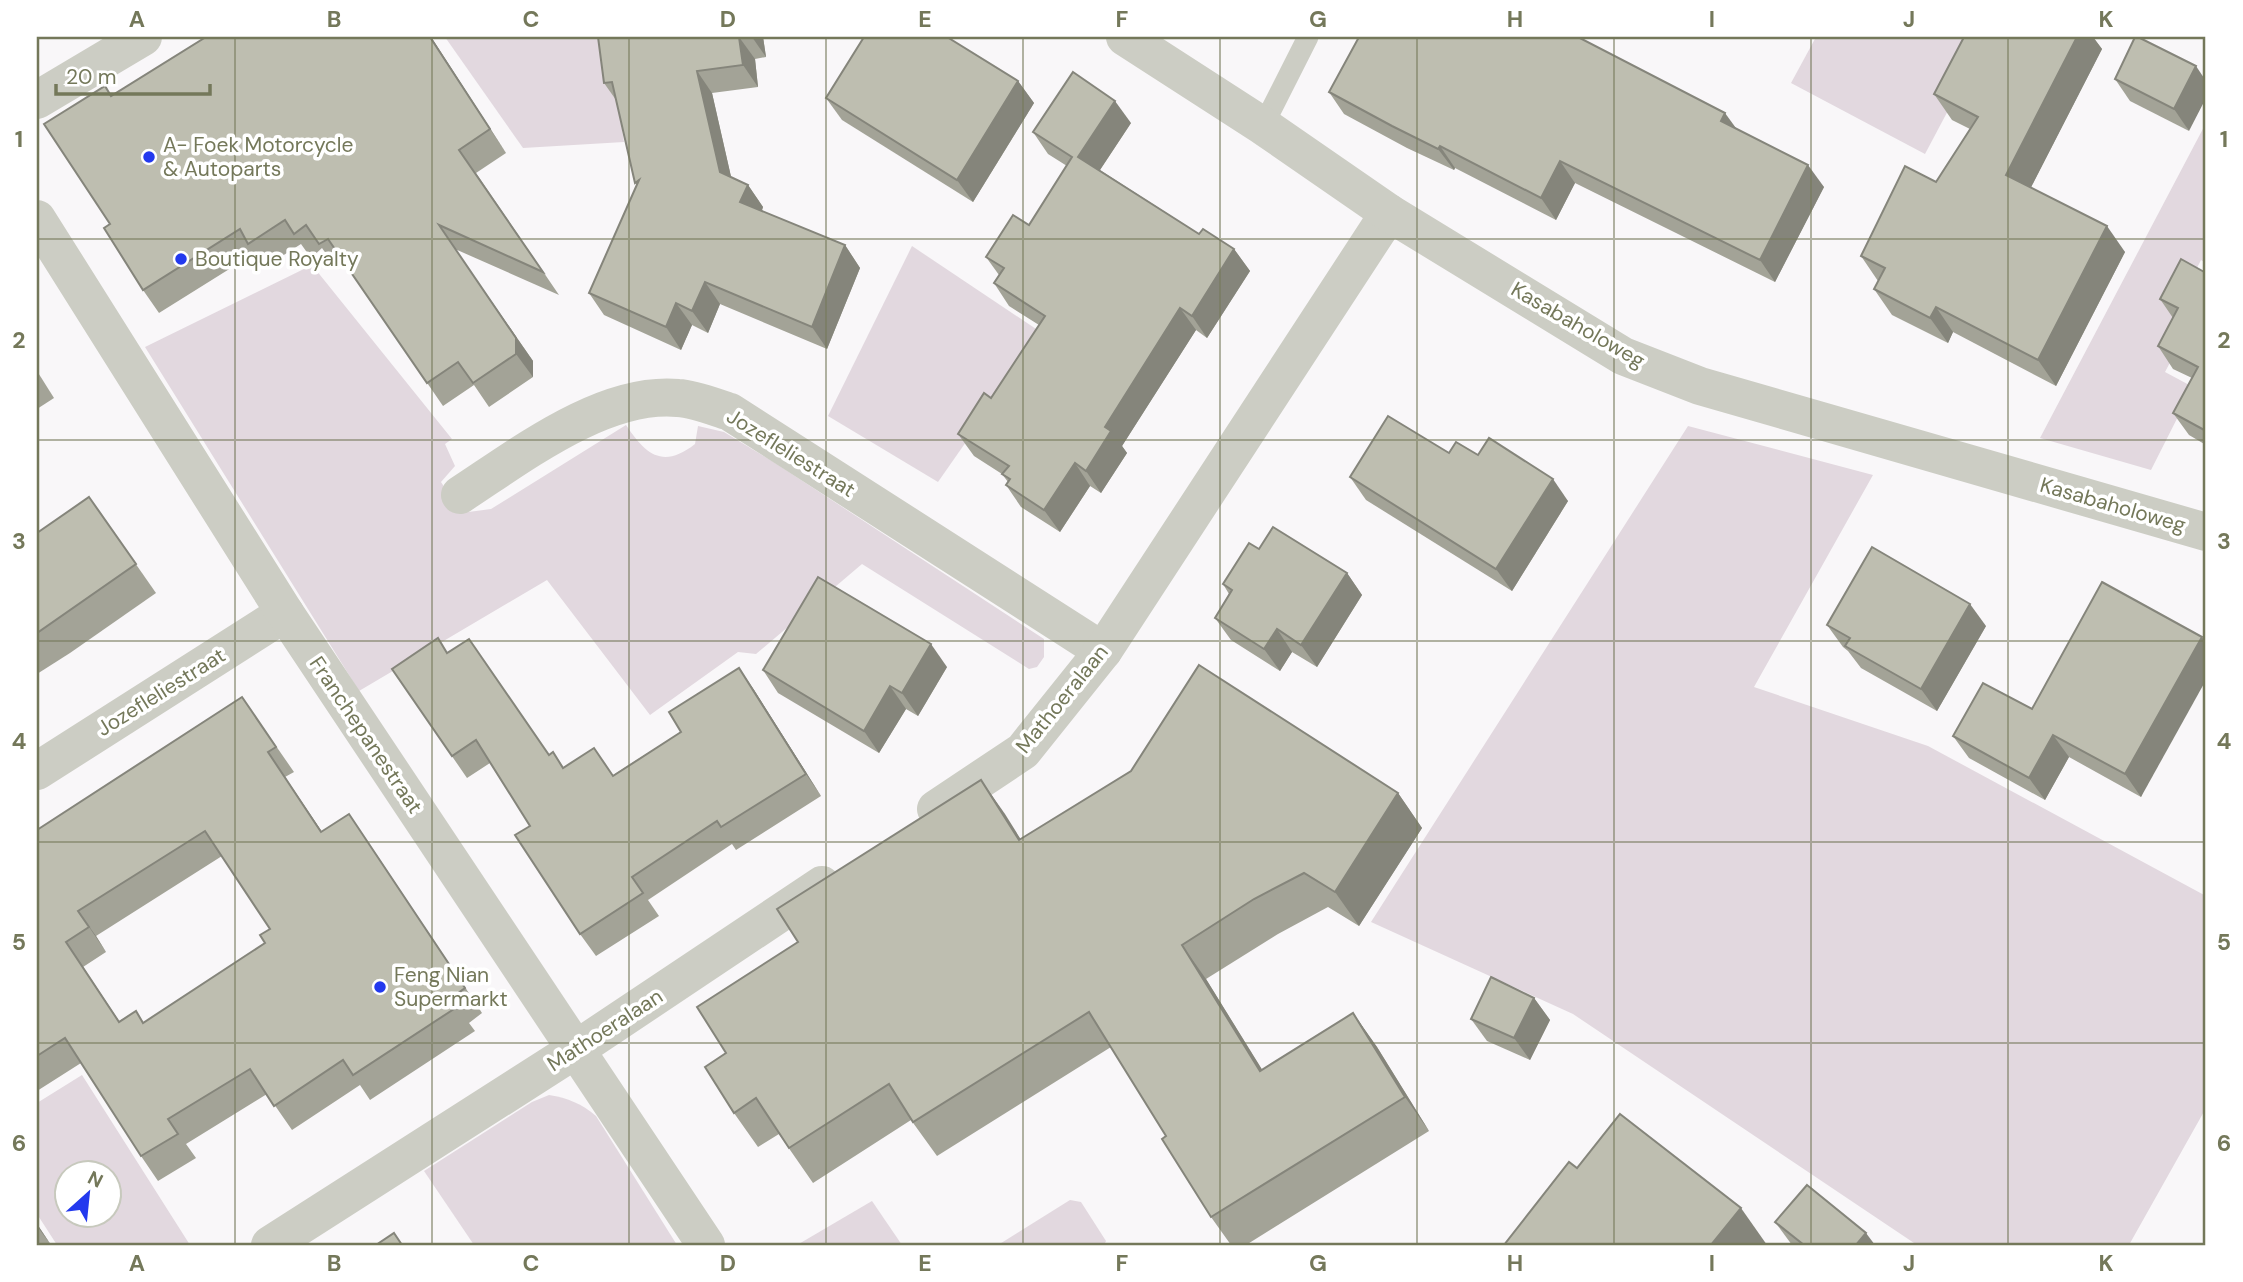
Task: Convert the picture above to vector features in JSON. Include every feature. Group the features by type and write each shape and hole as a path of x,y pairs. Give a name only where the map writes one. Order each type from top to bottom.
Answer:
{"street":[{"path":"37,100 143,37"},
{"name":"Kasabaholoweg","path":"1125,37 1263,126 1389,213 1623,356 1700,386 2206,532"},
{"name":"Mathoeralaan","path":"908,828 1023,751 1103,651 1389,213"},
{"name":"Franchepanestraat","path":"37,219 285,613 706,1245"},
{"name":"Jozefleliestraat","path":"460,495 566,427 633,401 678,398 730,412 1103,651"},
{"name":"Jozefleliestraat","path":"37,771 285,613"},
{"name":"Mathoeralaan","path":"270,1245 575,1050 851,866"}],"lane":[{"path":"1263,126 1308,37"}],"shaded area":[{"path":"445,37 608,37 624,142 523,148"},
{"path":"1816,37 1987,37 1925,154 1791,83"},
{"path":"2206,123 2206,263 2201,260 2168,325 2185,334 2165,372 2193,387 2151,470 2040,438"},
{"path":"912,246 1042,333 938,482 828,416"},
{"path":"312,265 452,439 445,444 455,466 441,482 461,513 491,509 626,425 648,451 664,457 684,452 695,444 698,426 724,432 1044,639 1044,657 1037,667 1029,669 862,564 756,654 738,652 650,715 547,580 359,691 145,347"},
{"path":"1688,426 1873,475 1754,687 1928,746 2206,896 2206,1108 2129,1245 1917,1245 1573,1014 1371,922"},
{"path":"82,1075 190,1245 57,1245 37,1214 37,1103"},
{"path":"549,1095 574,1102 596,1116 677,1245 474,1245 424,1171 532,1102"},
{"path":"1070,1200 1081,1202 1106,1241 1104,1245 998,1245"},
{"path":"872,1201 902,1245 797,1245"}],"building":[{"path":"206,37 430,37 490,129 459,150 543,272 439,225 516,338 516,354 473,383 458,362 427,383 328,239 319,244 306,225 294,234 285,220 248,244 240,229 143,290 104,228 110,224 44,124 105,86 111,96"},
{"path":"598,37 739,37 743,65 697,71 720,172 748,185 740,202 845,245 812,327 705,282 692,311 676,303 666,327 589,293 639,180 635,183 612,82 604,83"},
{"path":"864,37 947,37 1018,81 957,180 826,98"},
{"path":"1359,37 1578,37 1725,113 1721,121 1808,165 1760,260 1560,161 1541,198 1440,146 1438,149 1392,126 1329,92"},
{"path":"1964,37 2077,37 2006,175 2107,226 2038,360 1936,307 1930,318 1874,289 1885,268 1861,256 1905,166 1936,182 1978,117 1934,94"},
{"path":"2135,37 2196,66 2174,109 2115,79"},
{"path":"1073,72 1115,101 1078,157 1199,234 1203,229 1234,249 1192,316 1180,308 1105,427 1111,431 1086,471 1075,463 1044,510 1006,485 1010,479 1002,474 1009,466 958,434 984,393 991,398 1045,316 994,283 1004,268 986,257 1013,215 1029,225 1072,157 1033,132"},
{"path":"2181,259 2206,273 2206,431 2173,413 2198,367 2158,346 2178,308 2160,299"},
{"path":"1388,416 1449,453 1456,442 1478,455 1489,438 1553,479 1496,569 1350,477"},
{"path":"89,497 136,564 37,633 37,533"},
{"path":"1273,527 1347,573 1301,645 1277,629 1264,649 1215,618 1232,590 1223,584 1249,543 1259,549"},
{"path":"1872,547 1970,604 1921,689 1845,646 1850,638 1827,625"},
{"path":"818,577 931,644 902,693 890,686 864,731 763,670"},
{"path":"2102,582 2202,637 2125,774 2053,735 2029,778 1953,736 1983,683 2032,709"},
{"path":"438,638 447,653 469,639 549,755 553,752 563,768 594,748 613,776 681,732 669,712 739,668 806,774 721,827 717,821 632,877 643,893 580,934 515,835 530,826 476,740 452,756 392,669"},
{"path":"1199,665 1398,793 1335,892 1304,873 1254,899 1182,945 1260,1071 1353,1013 1405,1097 1211,1217 1162,1139 1166,1136 1089,1012 913,1122 889,1084 789,1148 756,1098 734,1113 705,1067 726,1053 697,1007 798,942 777,909 981,780 1019,840 1131,771"},
{"path":"242,697 276,747 268,752 321,832 349,814 465,988 451,998 457,1007 353,1075 343,1060 274,1106 250,1069 168,1119 178,1134 141,1156 65,1038 37,1056 37,830","holes":["205,831 270,929 260,935 265,943 143,1023 136,1011 119,1022 66,942 89,927 78,911"]},
{"path":"1491,977 1534,998 1514,1038 1471,1019"},
{"path":"1620,1114 1741,1208 1711,1245 1504,1245 1569,1162 1577,1168"},
{"path":"1807,1185 1866,1233 1856,1245 1804,1245 1775,1222"},
{"path":"394,1233 402,1245 376,1245"}],"place":[{"name":"A- Foek Motorcycle & Autoparts","path":"149,157"},
{"name":"Boutique Royalty","path":"181,259"},
{"name":"Feng Nian Supermarkt","path":"380,987"}]}
